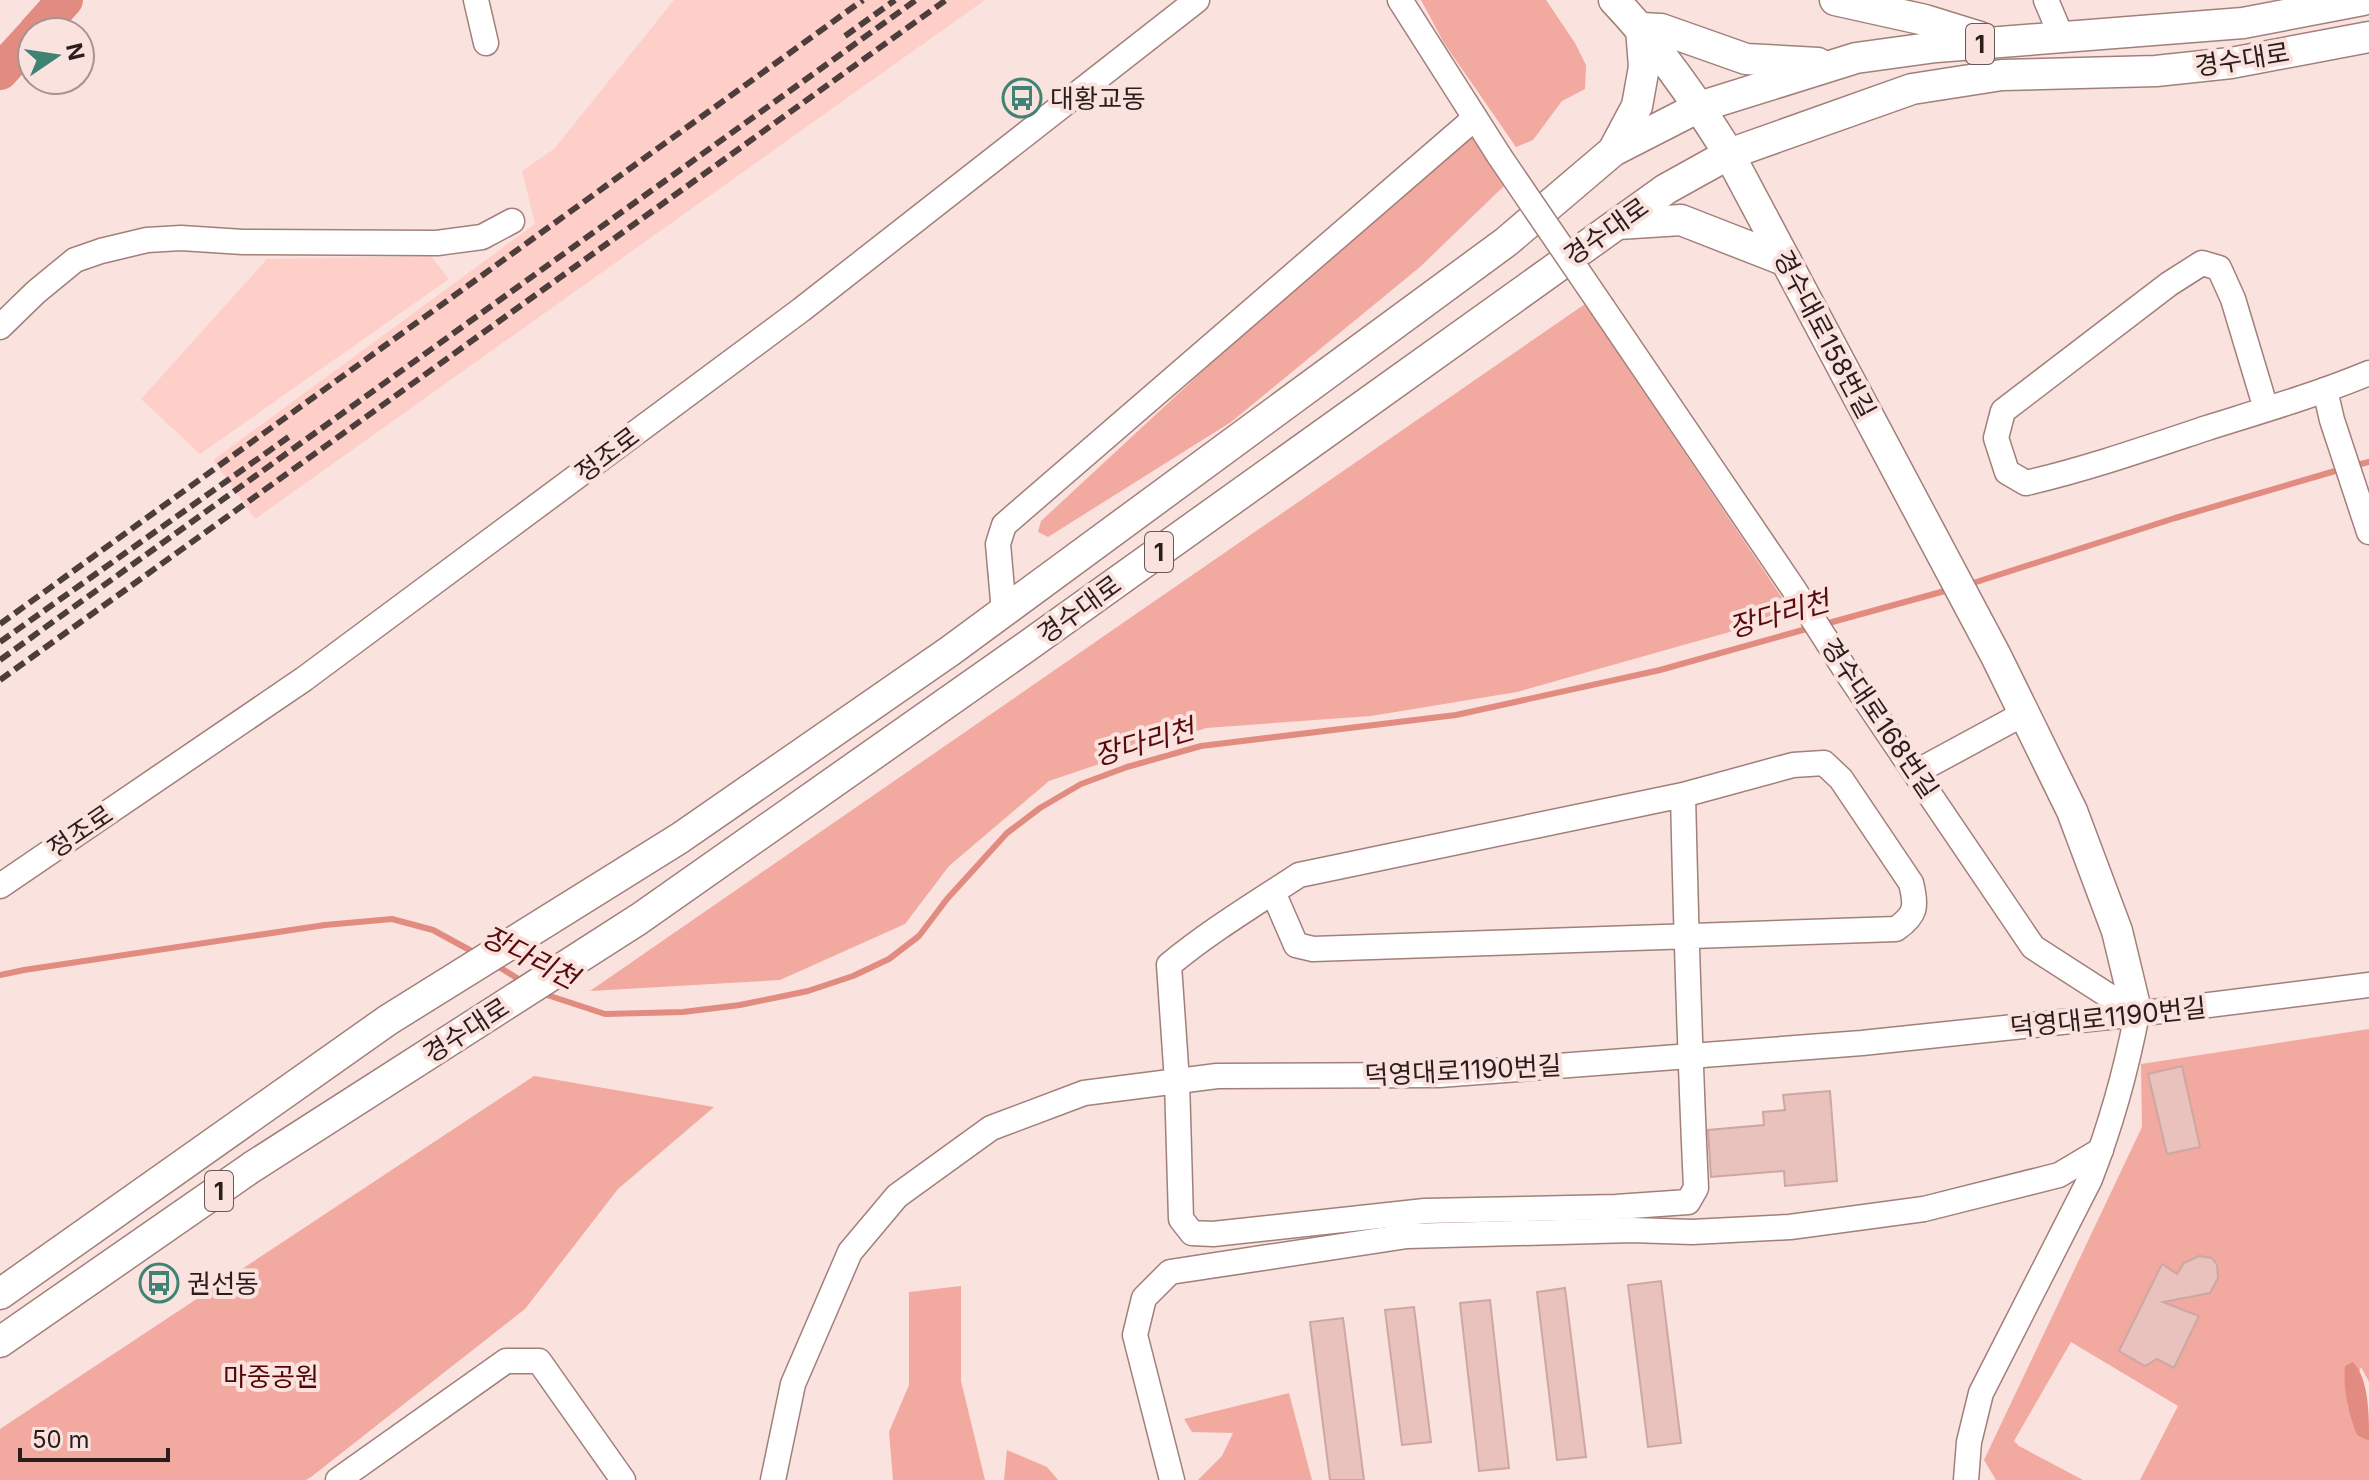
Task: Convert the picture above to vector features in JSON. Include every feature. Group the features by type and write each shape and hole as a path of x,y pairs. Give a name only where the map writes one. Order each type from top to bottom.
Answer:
{"main road":[{"name":"경수대로158번길","path":"1614,0 1641,28 1729,154 2025,713"},
{"path":"1835,0 1921,10 1998,43"},
{"name":"경수대로","path":"0,1294 388,1020 680,838 1004,612 1506,242 1613,151 1699,107 1856,58 1936,47 2243,23 2298,6 2363,0"},
{"path":"1613,151 1637,106 1644,67 1641,28 1661,29 1746,59 1837,64"},
{"name":"경수대로","path":"0,1342 252,1167 639,919 1026,647 1616,224 1666,189 1729,154 1912,89 2002,75 2156,71 2231,63 2369,37"},
{"path":"1616,224 1681,220 1786,261"},
{"path":"2025,713 2072,811 2117,931 2137,1014"}],"street":[{"path":"476,0 486,43"},
{"name":"정조로","path":"0,886 317,669 801,310 1197,0"},
{"name":"경수대로168번길","path":"1400,0 1500,157 2033,947 2137,1014"},
{"path":"2046,0 2062,38"},
{"path":"1004,612 998,544 1004,525 1475,118"},
{"path":"0,327 75,260 147,240 181,238 313,250 437,243 482,237 512,221"},
{"path":"2266,409 2233,299 2219,268 2202,263 2169,284 2003,411 1996,438 2007,472 2026,483 2073,471 2266,409 2325,390 2369,373"},
{"path":"2325,390 2369,532"},
{"path":"1916,772 2025,713"},
{"path":"1273,892 1296,945 1313,949 1687,938 1896,929 1909,920 1916,902 1911,883 1841,779 1824,763 1793,765 1683,795 1299,875 1273,892 1194,945 1169,965 1177,1081 1181,1219 1192,1233 1213,1234 1425,1211 1616,1207 1688,1202 1696,1188 1690,1056 1687,938 1683,795"},
{"name":"덕영대로1190번길","path":"773,1480 793,1384 850,1252 897,1196 991,1128 1084,1093 1217,1076 1439,1075 1877,1042 2369,985"},
{"path":"1966,1480 1969,1442 1981,1393 2090,1179 2125,1074 2137,1014"},
{"path":"1172,1480 1135,1335 1144,1298 1170,1272 1407,1236 1632,1230 1692,1232 1790,1227 1924,1209 2059,1175 2101,1150"},
{"path":"338,1480 506,1361 539,1361 623,1480"}],"shaded area":[{"path":"674,0 985,0 255,519 213,460 535,224 522,171 554,149"},
{"path":"431,256 449,279 200,454 141,399 267,259"},
{"path":"2353,1362 2365,1388 2369,1441 2357,1435 2347,1401 2345,1366"}],"green space":[{"path":"1421,0 1546,0 1586,65 1585,89 1562,101 1533,140 1516,147 1444,43"},
{"path":"1474,134 1505,185 1420,267 1231,422 1048,537 1038,532 1041,521 1329,254"},
{"path":"1585,304 1793,614 1517,692 1371,716 1206,728 1049,781 949,866 905,924 780,980 590,991"},
{"path":"2369,1029 2369,1382 2361,1367 2347,1403 2357,1434 2369,1441 2369,1480 2140,1480 2178,1406 2071,1342 2014,1441 2083,1480 1996,1480 1984,1460 2142,1127 2141,1064"},
{"name":"마중공원","path":"534,1076 714,1107 618,1189 525,1309 311,1477 306,1480 0,1480 0,1429"},
{"path":"961,1286 961,1381 985,1480 893,1480 889,1432 909,1385 909,1292"},
{"path":"1289,1393 1312,1480 1198,1480 1222,1456 1233,1433 1192,1432 1184,1419"},
{"path":"1007,1450 1047,1467 1058,1480 1004,1480"}],"building":[{"path":"2182,1066 2200,1147 2167,1154 2148,1074"},
{"path":"1830,1091 1837,1181 1785,1186 1784,1171 1711,1177 1708,1130 1764,1125 1763,1112 1785,1110 1783,1095"},
{"path":"2199,1256 2212,1258 2217,1265 2218,1278 2210,1293 2163,1302 2199,1316 2174,1368 2157,1359 2145,1366 2119,1351 2162,1264 2177,1274 2184,1263"},
{"path":"1661,1281 1681,1443 1648,1447 1628,1285"},
{"path":"1565,1288 1586,1457 1557,1460 1537,1292"},
{"path":"1490,1300 1509,1468 1479,1471 1460,1303"},
{"path":"1414,1307 1431,1442 1402,1445 1385,1310"},
{"path":"1343,1318 1364,1480 1330,1480 1310,1322"}],"waterway":[{"path":"50,16 65,0"},
{"path":"0,72 16,54"},
{"name":"장다리천","path":"2353,466 2369,462"},
{"name":"장다리천","path":"1967,585 2175,518 2342,469"},
{"name":"장다리천","path":"1825,624 1952,589"},
{"name":"장다리천","path":"541,993 605,1014 683,1012 740,1005 808,991 853,976 889,959 919,936 947,899 1007,833 1040,808 1081,784 1127,767 1201,746 1456,715 1660,670 1810,628"},
{"name":"장다리천","path":"0,975 325,925 392,919 433,930 477,954"},
{"name":"장다리천","path":"494,964 525,983"}],"railway":[{"path":"0,624 863,0"},
{"path":"845,36 895,0"},
{"path":"0,660 916,0"},
{"path":"0,680 946,0"},
{"path":"0,642 290,436"}],"place":[{"name":"대황교동","path":"1022,98"},
{"name":"권선동","path":"159,1283"}]}
